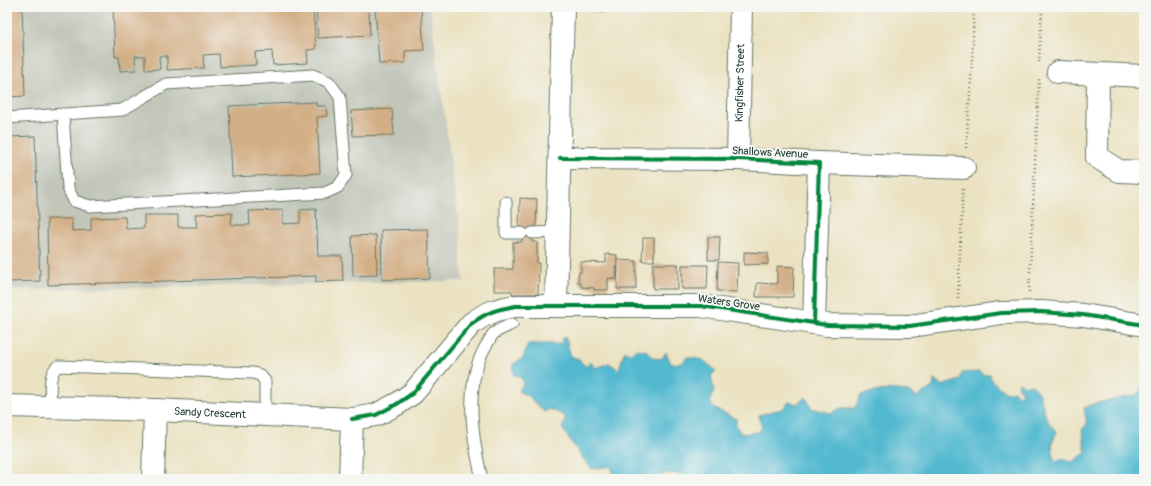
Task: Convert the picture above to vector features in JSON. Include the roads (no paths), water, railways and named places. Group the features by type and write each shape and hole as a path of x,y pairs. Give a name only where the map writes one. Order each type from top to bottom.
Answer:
{"street":[{"path":"556,305 563,7"},
{"name":"Kingfisher Street","path":"738,159 742,7"},
{"path":"1045,73 1144,76"},
{"path":"1098,74 1097,157 1119,171 1143,172"},
{"name":"Shallows Avenue","path":"560,158 738,159 964,168"},
{"name":"Shallows Avenue","path":"814,323 819,163"},
{"name":"Waters Grove","path":"352,419 376,414 397,404 413,393 471,324 482,315 497,309 509,307 556,305 701,306 827,325 910,326 1001,313 1028,312 1083,315 1144,325"},
{"name":"Sandy Crescent","path":"7,406 155,410 352,419"},
{"path":"153,479 155,410"},
{"path":"350,479 352,419"}],"lane":[{"path":"7,118 63,114 122,110 166,84 313,75 329,82 340,97 346,174 338,187 325,193 90,206 74,201 68,188 63,114"},
{"path":"506,202 506,233 558,232"},
{"path":"482,479 474,438 472,408 474,377 482,352 494,334 512,324"},
{"path":"51,408 52,376 54,370 58,366 190,370 260,374 265,381 264,416"}],"water":[{"path":"562,338 566,338 571,357 576,358 587,367 590,361 595,368 609,363 619,370 624,352 632,353 636,349 647,351 651,356 657,359 663,358 666,352 671,364 683,363 687,357 703,360 716,371 711,376 714,390 710,400 713,408 736,419 736,425 741,434 759,432 762,427 759,415 782,409 789,402 797,404 806,397 811,408 831,413 841,408 855,408 861,395 875,392 897,390 911,393 917,397 933,387 934,380 942,386 960,380 962,373 979,372 984,375 990,374 991,380 1006,393 1014,391 1018,396 1022,392 1017,386 1019,382 1025,386 1031,384 1039,394 1048,421 1057,431 1052,443 1054,461 1062,459 1072,462 1086,453 1082,430 1087,424 1084,408 1093,404 1137,395 1142,387 1144,388 1144,479 690,479 681,474 664,473 657,479 619,479 614,475 611,466 592,469 583,459 562,428 565,422 565,416 550,409 544,412 527,395 518,391 523,384 523,379 514,375 512,365 523,358 528,344 561,344"}]}
